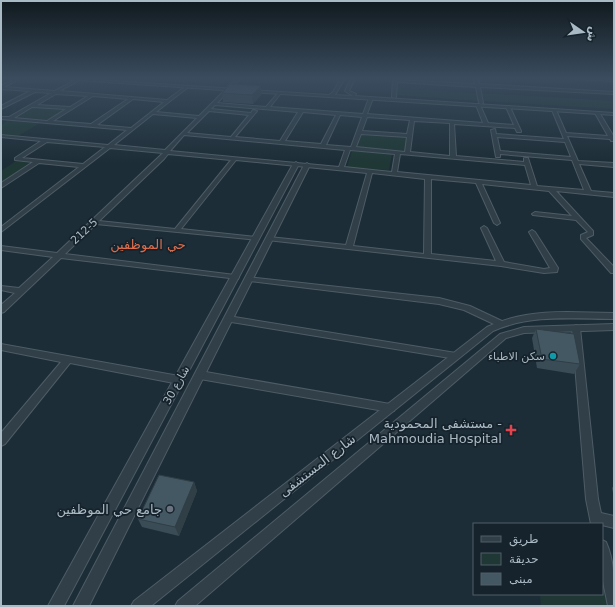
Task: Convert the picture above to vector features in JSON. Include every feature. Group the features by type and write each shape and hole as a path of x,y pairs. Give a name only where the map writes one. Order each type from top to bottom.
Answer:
{"street":[{"path":"1,123 31,106"},
{"path":"38,106 70,108"},
{"path":"48,122 73,106"},
{"path":"92,126 120,106"},
{"path":"1,230 161,106"},
{"name":"212-5","path":"1,310 168,151 212,106"},
{"path":"240,106 517,127"},
{"path":"341,169 359,132 365,116 367,106"},
{"path":"481,106 486,125"},
{"path":"502,106 614,114"},
{"path":"525,106 614,111"},
{"path":"508,107 522,137"},
{"path":"232,138 258,108"},
{"path":"208,110 252,114"},
{"path":"554,110 588,192"},
{"path":"282,142 301,111"},
{"path":"152,113 201,117"},
{"path":"597,113 613,139"},
{"path":"323,146 338,114"},
{"path":"1,118 131,129"},
{"path":"407,154 412,119"},
{"path":"452,122 453,158"},
{"path":"492,126 499,162"},
{"path":"359,132 410,136"},
{"path":"184,134 528,164"},
{"path":"564,134 613,139"},
{"path":"494,135 567,141"},
{"path":"2,136 168,151 300,167 341,169 614,195"},
{"path":"47,140 17,159 84,166"},
{"path":"497,152 614,165"},
{"path":"394,174 398,153"},
{"path":"525,154 534,187"},
{"path":"176,231 234,159"},
{"path":"1,186 38,161"},
{"name":"شارع 30","path":"56,606 256,239 300,167"},
{"name":"شارع 30","path":"81,606 249,279 300,167"},
{"path":"349,248 370,172"},
{"path":"427,256 428,177"},
{"path":"478,182 497,223"},
{"path":"551,189 591,232 592,234 583,238 614,270"},
{"path":"606,194 614,201"},
{"path":"535,214 578,218"},
{"path":"93,222 256,239 260,241 268,240 501,264 544,271 554,270 532,232"},
{"path":"484,228 501,264"},
{"path":"1,248 235,277"},
{"path":"249,279 439,301 467,308 501,324 511,332"},
{"path":"1,288 20,291"},
{"name":"شارع المستشفى","path":"139,606 484,333 501,324 528,317 614,316"},
{"path":"228,319 456,356"},
{"name":"شارع المستشفى","path":"183,606 503,336 511,332 524,330 614,327"},
{"path":"576,328 592,499 597,521 614,522"},
{"path":"1,347 179,380"},
{"path":"1,441 68,360"},
{"path":"200,375 390,408"},
{"path":"603,551 614,603"}],"green space":[{"path":"570,106 614,106 614,109"},
{"path":"33,107 65,109 47,120 13,118"},
{"path":"9,120 40,123 18,136 1,134 1,125"},
{"path":"361,133 407,137 405,152 357,148"},
{"path":"352,151 392,154 389,170 347,167"},
{"path":"16,161 31,163 1,183 1,171"},
{"path":"603,580 608,606 541,606 540,595 603,595"}],"building":[{"path":"536,329 574,334 580,364 542,359"},
{"name":"جامع حي الموظفين","path":"159,475 194,482 175,527 138,519"}],"place":[{"name":"سكن الاطباء","path":"553,356"},
{"name":"مستشفى المحمودية - Mahmoudia Hospital","path":"511,430"},
{"name":"جامع حي الموظفين","path":"170,509"}],"district":[{"name":"حي الموظفين","path":"148,244"}]}
